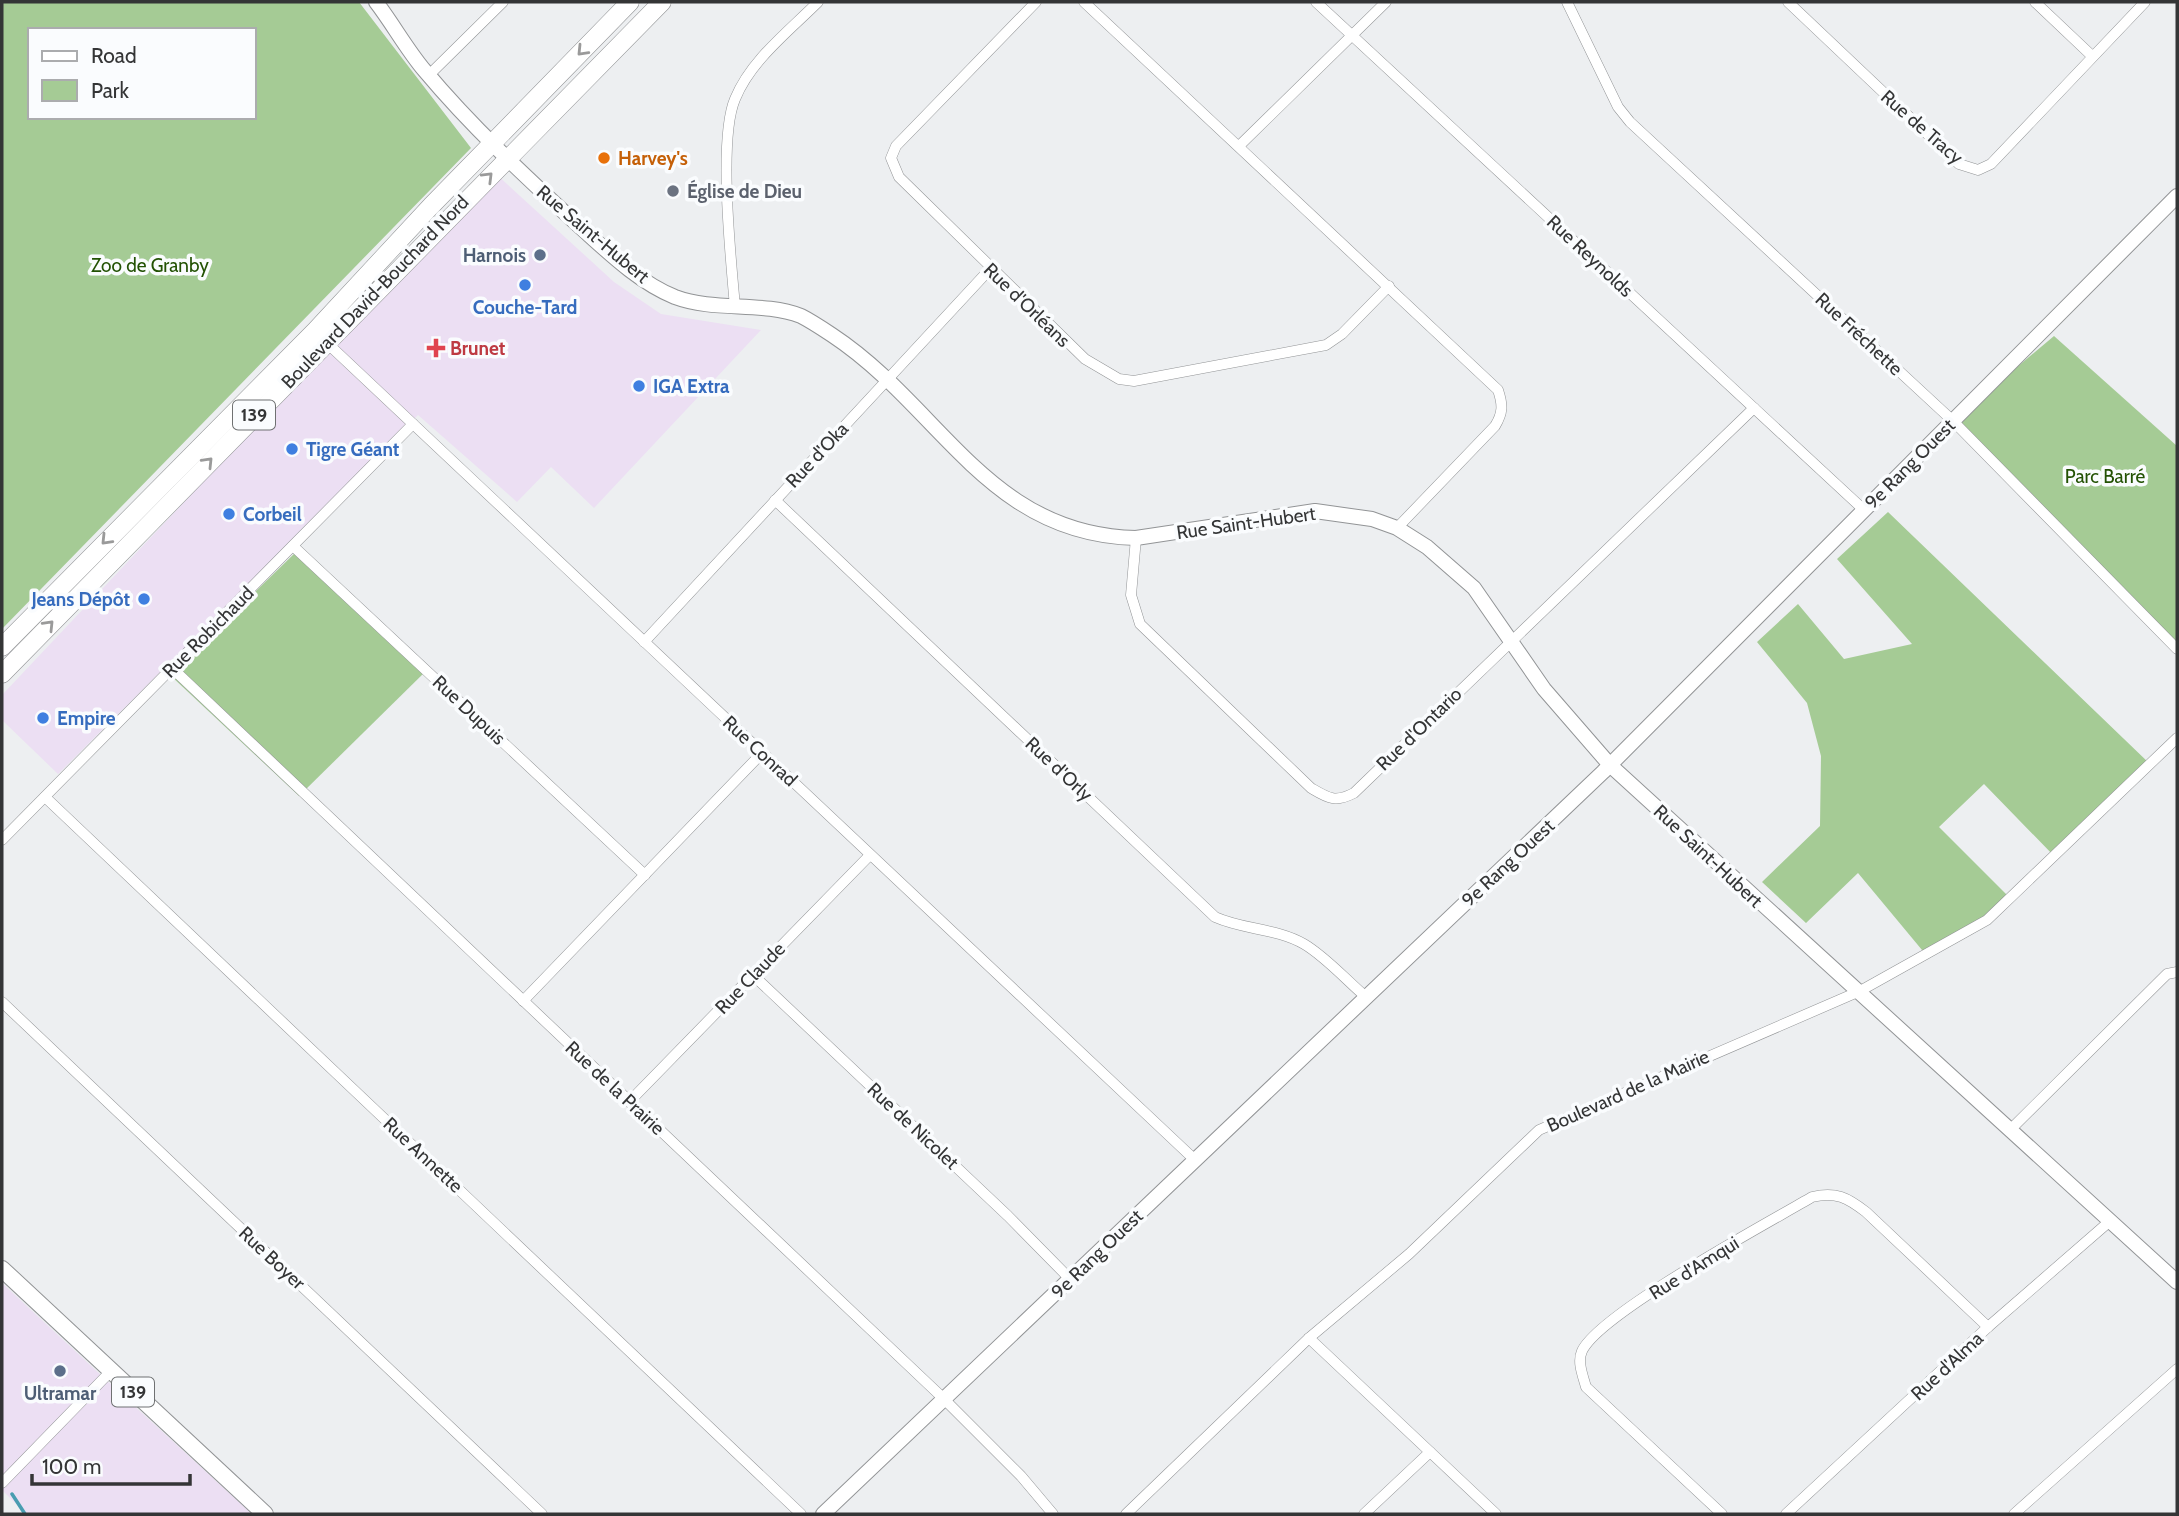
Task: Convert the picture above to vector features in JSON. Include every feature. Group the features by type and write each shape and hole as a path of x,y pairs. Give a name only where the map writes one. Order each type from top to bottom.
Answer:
{"highway":[{"name":"Boulevard David-Bouchard Nord","path":"2,647 334,311 492,143 630,2"},
{"name":"Boulevard David-Bouchard Nord","path":"2,674 662,2"}],"main road":[{"name":"139","path":"2,1269 265,1514"}],"street":[{"name":"Rue Saint-Hubert","path":"376,2 429,75 507,158 597,242 654,286 694,302 800,316 834,337 886,380 997,489 1027,510 1066,527 1106,538 1136,538 1315,511 1372,519 1397,528 1427,547 1474,588 1544,689 1610,765 2177,1283"},
{"path":"429,75 503,2"},
{"path":"735,307 727,133 735,100 757,64 818,2"},
{"name":"Rue d'Orléans","path":"1036,2 895,146 891,158 899,177 990,269 1085,359 1119,379 1134,382 1326,345 1342,334 1389,286"},
{"path":"1084,2 1498,390 1503,403 1501,415 1494,426 1397,528"},
{"name":"Rue Reynolds","path":"1316,2 1864,510"},
{"path":"1239,146 1386,2"},
{"name":"Rue Fréchette","path":"1567,2 1618,107 1630,122 1953,421 2177,649"},
{"name":"Rue de Tracy","path":"1788,2 1959,164 1978,170 1991,164 2091,55 2145,2"},
{"path":"2035,2 2091,55"},
{"name":"9e Rang Ouest","path":"823,1514 1610,765 2177,196"},
{"name":"Rue d'Oka","path":"644,642 990,269"},
{"name":"Rue Conrad","path":"326,342 1195,1160"},
{"name":"Rue d'Ontario","path":"1136,538 1131,595 1134,614 1140,624 1311,788 1332,800 1353,793 1754,408"},
{"name":"Rue Robichaud","path":"2,840 413,424"},
{"name":"Rue d'Orly","path":"775,500 1215,916 1235,926 1268,930 1304,944 1366,997"},
{"name":"Rue Dupuis","path":"293,546 645,875"},
{"name":"Rue de la Prairie","path":"172,668 944,1399 1021,1476 1053,1514"},
{"name":"Boulevard de la Mairie","path":"1126,1514 1309,1338 1409,1254 1539,1130 1860,991 1987,920 2177,738"},
{"path":"523,1001 762,753"},
{"name":"Rue Annette","path":"44,797 801,1514"},
{"name":"Rue Claude","path":"629,1101 870,855"},
{"path":"2011,1129 2167,974 2177,972"},
{"name":"Rue de Nicolet","path":"753,975 1008,1216 1070,1279"},
{"name":"Rue Boyer","path":"2,1002 542,1514"},
{"name":"Rue d'Amqui","path":"1723,1514 1586,1388 1580,1363 1581,1353 1592,1335 1610,1320 1728,1246 1812,1197 1824,1194 1847,1196 1857,1204 1988,1327"},
{"name":"Rue d'Alma","path":"1786,1514 1988,1327 2110,1221"},
{"path":"1309,1338 1496,1514"},
{"path":"2014,1514 2177,1369"},
{"path":"2,1483 111,1371"},
{"path":"1364,1514 1430,1452"}],"shaded area":[{"path":"495,173 614,282 661,314 761,330 594,508 551,467 517,502 418,415 58,774 2,720 2,695"},
{"path":"2,1283 252,1514 26,1514 2,1490"}],"green space":[{"name":"Zoo de Granby","path":"2,2 359,2 471,148 2,629"},
{"name":"Parc Barré","path":"2054,336 2177,446 2177,649 1953,421"},
{"path":"1888,512 2150,764 2055,857 1984,784 1939,827 2011,899 1927,956 1858,873 1806,923 1762,882 1820,826 1821,756 1807,703 1757,642 1798,604 1844,659 1912,644 1837,559"},
{"path":"298,550 426,671 299,796 170,675"}],"waterway":[{"path":"12,1494 25,1514"}],"place":[{"name":"Harvey's","path":"604,158"},
{"name":"Église de Dieu","path":"673,191"},
{"name":"Harnois","path":"540,255"},
{"name":"Couche-Tard","path":"525,285"},
{"name":"Brunet","path":"436,348"},
{"name":"IGA Extra","path":"639,386"},
{"name":"Tigre Géant","path":"292,449"},
{"name":"Corbeil","path":"229,514"},
{"name":"Jeans Dépôt","path":"144,599"},
{"name":"Empire","path":"43,718"},
{"name":"Ultramar","path":"60,1371"}]}
